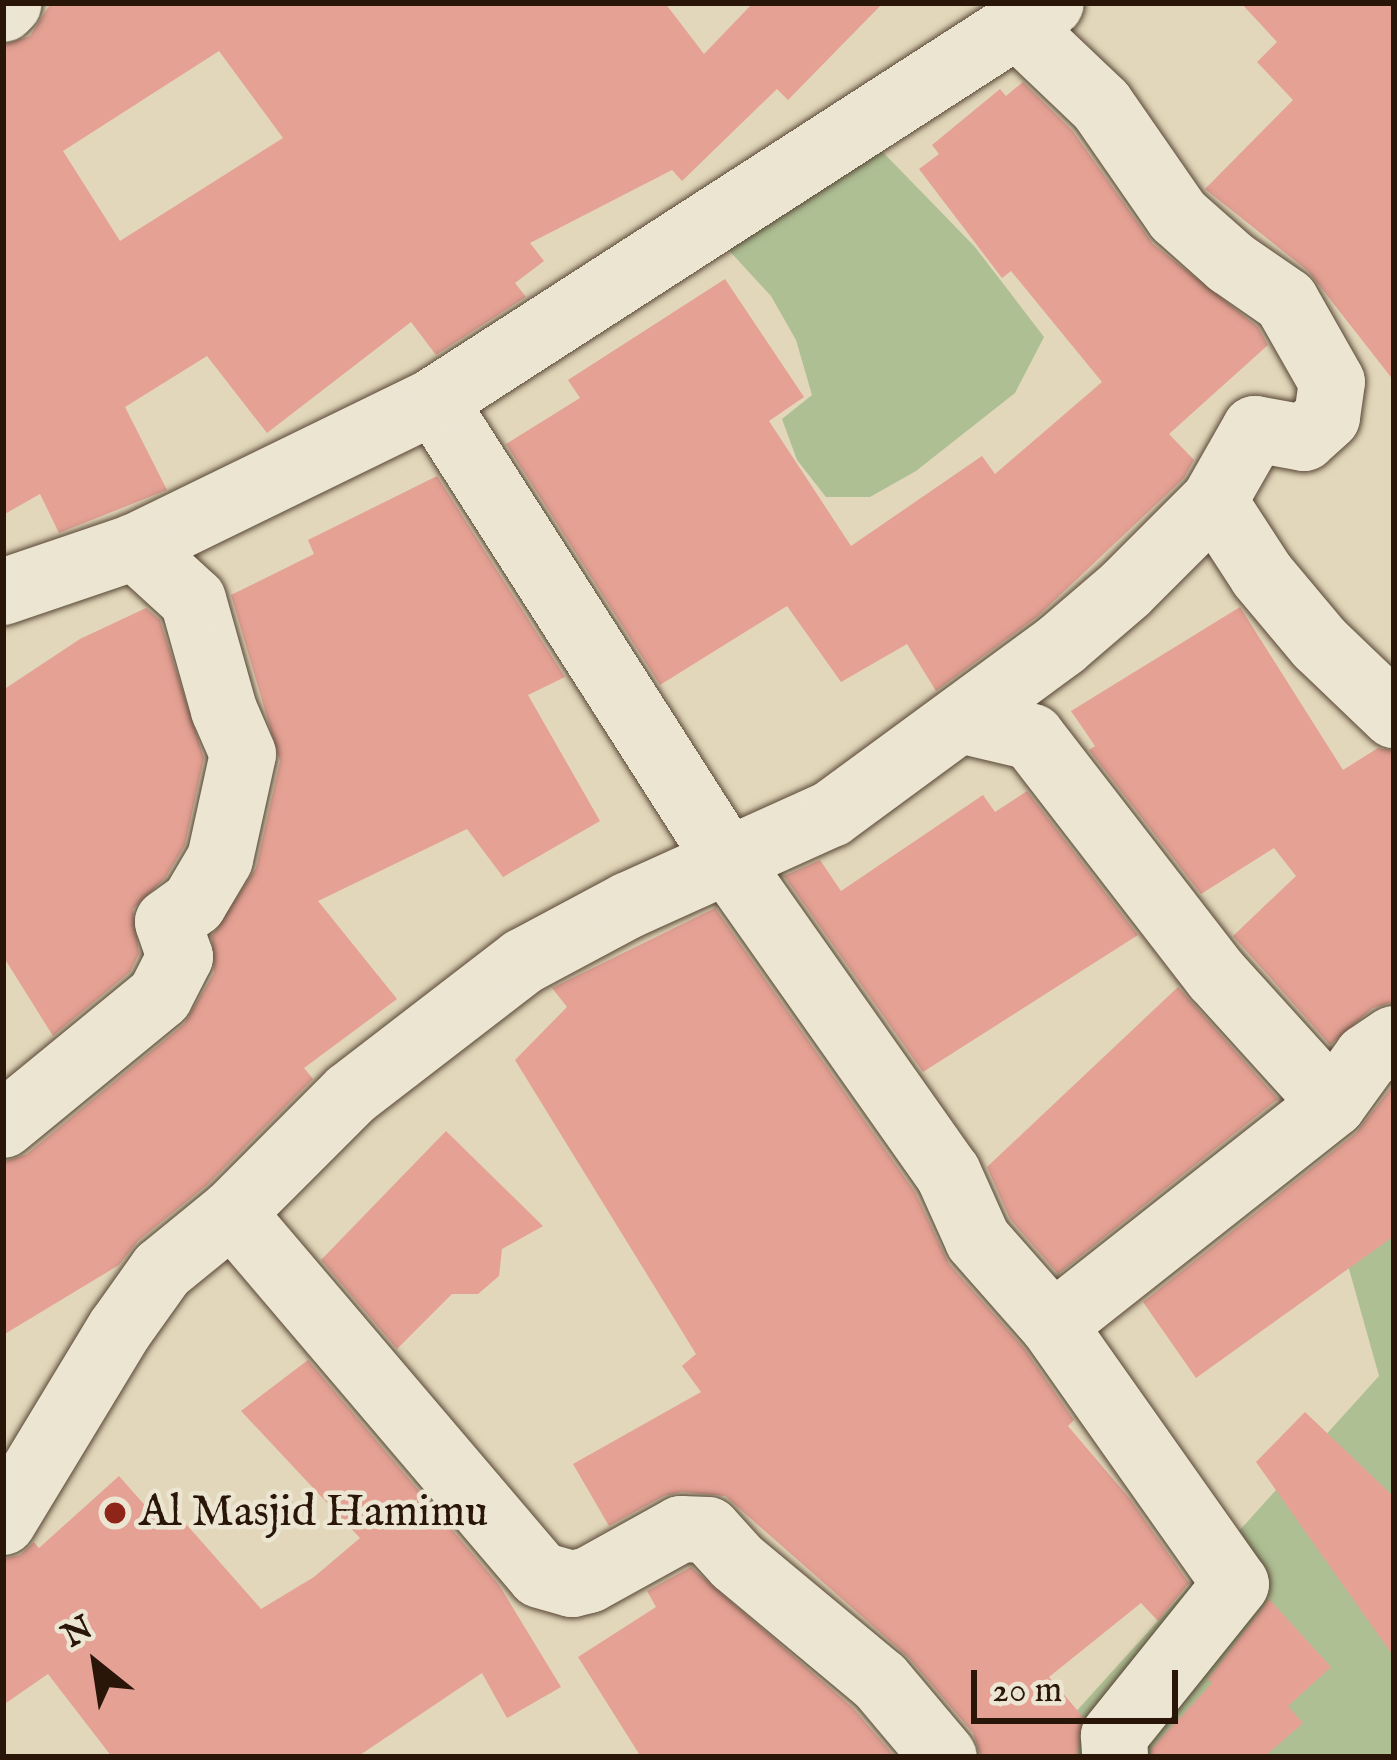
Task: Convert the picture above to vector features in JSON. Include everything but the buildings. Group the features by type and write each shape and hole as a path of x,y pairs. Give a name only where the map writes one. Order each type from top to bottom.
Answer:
{"street":[{"path":"3,592 135,547 434,401 1035,15 1178,216 1231,263 1286,301 1332,382 1328,417 1304,438 1255,429 1214,501 1126,589 831,814 629,905 524,961 351,1094 232,1213 162,1270 120,1329 3,1522"},
{"path":"434,401 729,863 891,1086 948,1173 978,1240 1052,1325 1236,1584 1114,1736 1114,1757"},
{"path":"1214,501 1276,592 1320,644 1394,715"},
{"path":"3,1125 160,996 180,957 168,922 194,903 220,859 243,754 224,710 193,600 135,547"},
{"path":"960,720 1032,737 1216,975 1334,1104"},
{"path":"1052,1325 1334,1104 1367,1057 1394,1039"},
{"path":"232,1213 540,1575 572,1584 589,1580 681,1529 708,1530 737,1562 880,1681 944,1757"}],"green space":[{"path":"873,142 975,247 1044,337 1015,393 916,471 870,497 826,497 797,460 782,419 812,395 796,340 771,296 724,245"},
{"path":"1394,1147 1394,1757 1035,1757 1379,1376 1335,1219"}],"place":[{"name":"Al Masjid Hamimu","path":"115,1513"}]}
